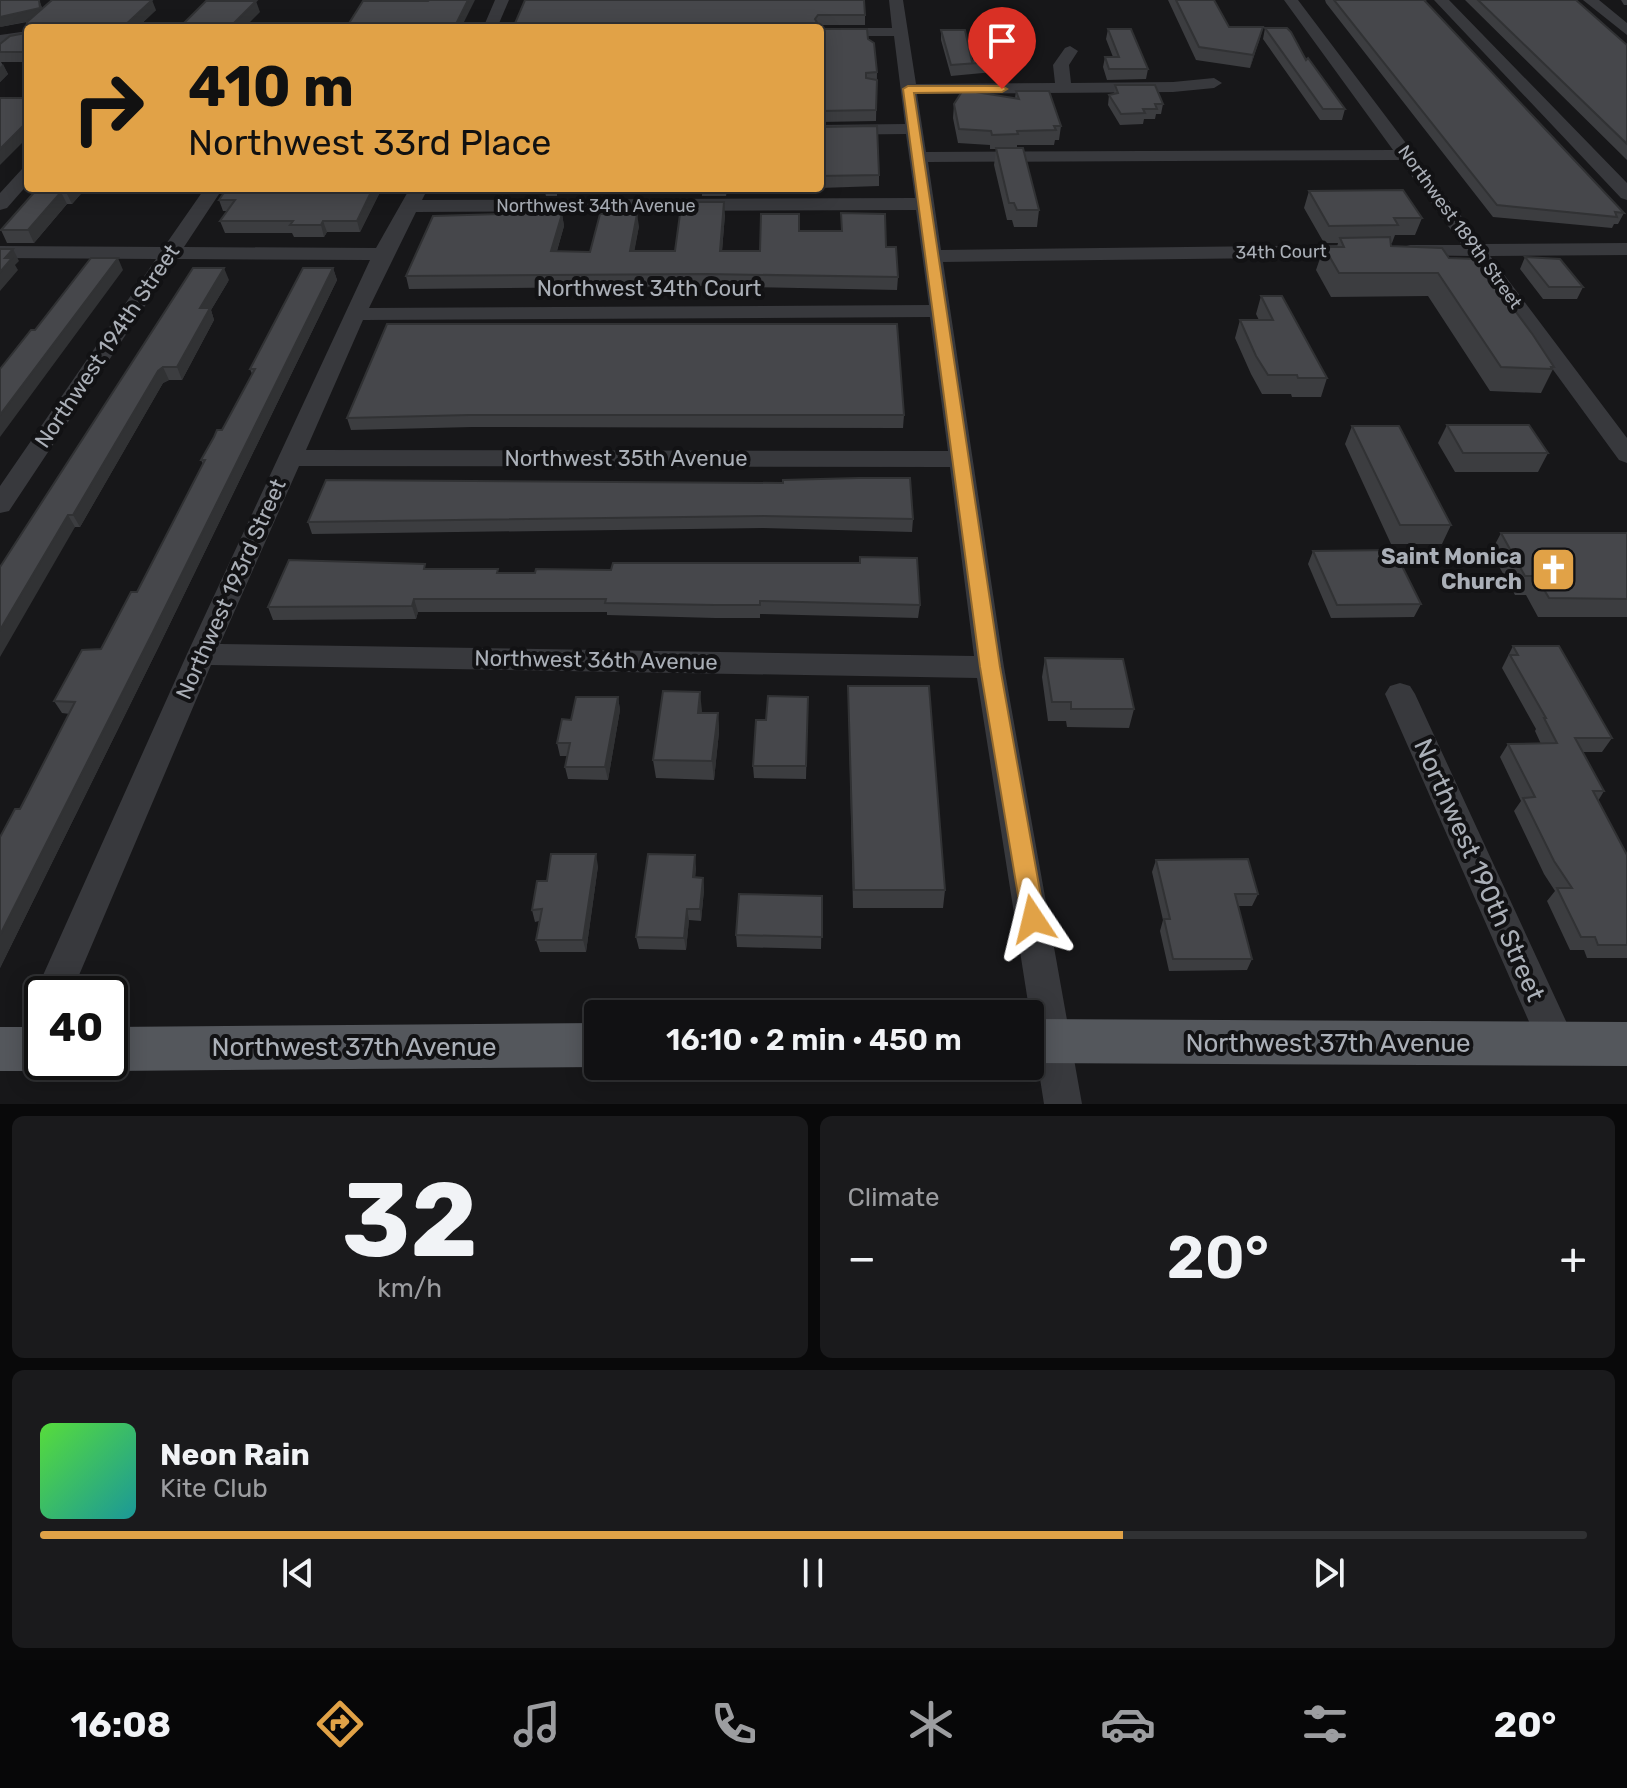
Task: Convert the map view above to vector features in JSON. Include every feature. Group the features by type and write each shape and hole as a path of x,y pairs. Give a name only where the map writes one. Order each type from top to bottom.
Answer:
{"main road":[{"name":"Northwest 37th Avenue","path":"1044,1041 1627,1044"},
{"name":"Northwest 37th Avenue","path":"128,1049 584,1045"}],"street":[{"path":"492,24 502,0"},
{"path":"896,0 963,459 1036,1000"},
{"name":"Northwest 189th Street","path":"1291,0 1627,455"},
{"path":"1441,0 1627,194"},
{"path":"1590,0 1627,31"},
{"path":"824,32 900,32"},
{"path":"0,40 24,37"},
{"path":"1064,89 1061,65 1070,51"},
{"path":"908,89 1173,87 1214,83"},
{"path":"824,130 916,129"},
{"path":"920,157 1407,155"},
{"path":"0,204 24,177"},
{"name":"Northwest 194th Street","path":"0,505 211,192"},
{"name":"Northwest 34th Avenue","path":"415,197 926,204"},
{"name":"Northwest 193rd Street","path":"61,976 290,458 383,254 415,197"},
{"name":"34th Court","path":"934,256 1627,249"},
{"path":"0,252 383,254"},
{"name":"Northwest 34th Court","path":"356,314 942,311"},
{"path":"1600,418 1627,418"},
{"name":"Northwest 35th Avenue","path":"290,458 963,459"},
{"name":"Northwest 36th Avenue","path":"201,654 990,667"},
{"name":"Northwest 190th Street","path":"1400,694 1558,1045"},
{"path":"1044,1047 1063,1104"}],"building":[{"path":"0,0 39,0 40,8 0,17"},
{"path":"52,0 152,0 126,24 27,22"},
{"path":"468,0 456,24 349,24 363,1"},
{"path":"525,0 864,0 865,15 818,15 815,19 818,24 515,24"},
{"path":"1176,0 1214,0 1229,27 1263,27 1253,55 1199,47"},
{"path":"1334,0 1424,0 1624,213 1615,212 1617,217 1497,205"},
{"path":"1478,0 1576,0 1627,45 1627,144"},
{"path":"206,1 256,1 233,24 183,24"},
{"path":"1007,24 1030,28 1005,61 951,65 941,30 965,30 972,62"},
{"path":"1265,28 1287,28 1291,32 1306,60 1308,58 1345,109 1323,109"},
{"path":"824,29 867,29 868,39 874,43 877,72 866,73 866,78 877,80 876,110 824,111"},
{"path":"1108,29 1131,29 1148,69 1109,69 1105,57 1119,57"},
{"path":"24,33 24,52 0,52 0,44 10,36"},
{"path":"1115,85 1155,85 1163,104 1155,104 1157,109 1143,109 1145,113 1121,114 1109,95 1118,93"},
{"path":"963,90 1019,99 1016,91 1049,91 1061,126 1054,126 1056,130 992,135 991,131 959,129 954,104"},
{"path":"0,98 24,98 24,125 0,149"},
{"path":"877,126 879,175 824,176 824,127"},
{"path":"996,148 1023,148 1039,210 1017,210 1014,203 1009,203"},
{"path":"1403,190 1422,218 1394,218 1398,225 1329,226 1309,191"},
{"path":"34,192 61,192 28,230 1,230"},
{"path":"224,192 371,192 357,221 323,221 321,225 290,225 293,221 220,221 235,200 219,200"},
{"path":"537,202 554,202 554,214 562,214 551,251 590,252 600,214 637,214 630,251 675,251 680,214 695,214 698,202 724,202 720,251 760,251 761,214 799,214 799,231 842,231 841,213 885,214 886,247 896,247 898,277 706,274 406,276 433,216 532,213"},
{"path":"1390,237 1391,246 1442,248 1449,258 1477,259 1554,367 1501,367 1438,273 1339,273 1324,247 1344,247 1340,238"},
{"path":"0,249 13,249 5,258 12,258 0,272"},
{"path":"1525,257 1560,259 1583,287 1549,287"},
{"path":"91,258 118,258 0,415 0,369"},
{"path":"193,268 224,268 200,308 210,308 177,367 163,367 158,371 73,515 68,515 0,630 0,567"},
{"path":"303,268 333,268 0,935 0,837 15,809 20,809 75,702 54,701 82,650 101,649 131,592 137,592 205,460 201,460 217,430 222,430 255,369 250,369"},
{"path":"1261,296 1282,296 1327,378 1268,375 1240,320 1273,320"},
{"path":"387,324 897,324 904,415 347,418"},
{"path":"1447,425 1529,425 1548,453 1463,453"},
{"path":"1352,426 1399,426 1451,525 1400,525"},
{"path":"910,478 913,519 763,516 308,522 326,480 783,483 783,480"},
{"path":"1501,533 1627,533 1627,599 1549,598 1536,576 1525,576"},
{"path":"1394,550 1421,604 1337,605 1313,551"},
{"path":"860,557 917,558 920,605 760,601 760,605 714,605 605,603 606,599 414,599 412,606 268,607 289,560 425,564 424,569 498,569 497,573 535,573 536,569 611,570 613,563 860,563"},
{"path":"1513,646 1559,646 1612,738 1575,738 1604,791 1593,791 1627,855 1627,945 1598,945 1595,937 1581,937 1557,888 1572,888 1554,861 1523,798 1535,797 1508,744 1557,743 1510,655 1518,655"},
{"path":"1045,658 1123,659 1134,709 1071,709 1071,702 1052,702"},
{"path":"848,686 929,686 945,890 854,890"},
{"path":"663,691 700,692 698,713 718,713 712,761 653,760"},
{"path":"768,696 808,697 806,766 753,766 756,720 766,720"},
{"path":"576,697 618,697 605,767 565,767 570,743 557,743 562,719 571,720"},
{"path":"551,854 596,854 583,940 536,940 542,909 532,910 537,881 547,881"},
{"path":"648,854 695,855 693,877 703,878 700,909 687,909 684,938 636,937"},
{"path":"1248,859 1258,894 1235,894 1252,959 1173,959 1164,919 1170,919 1156,860"},
{"path":"739,894 822,896 822,937 736,935"}],"place":[{"name":"Saint Monica Church","path":"1553,569"}],"route":[{"path":"1002,89 908,89 963,459 990,667 1033,919"}]}
